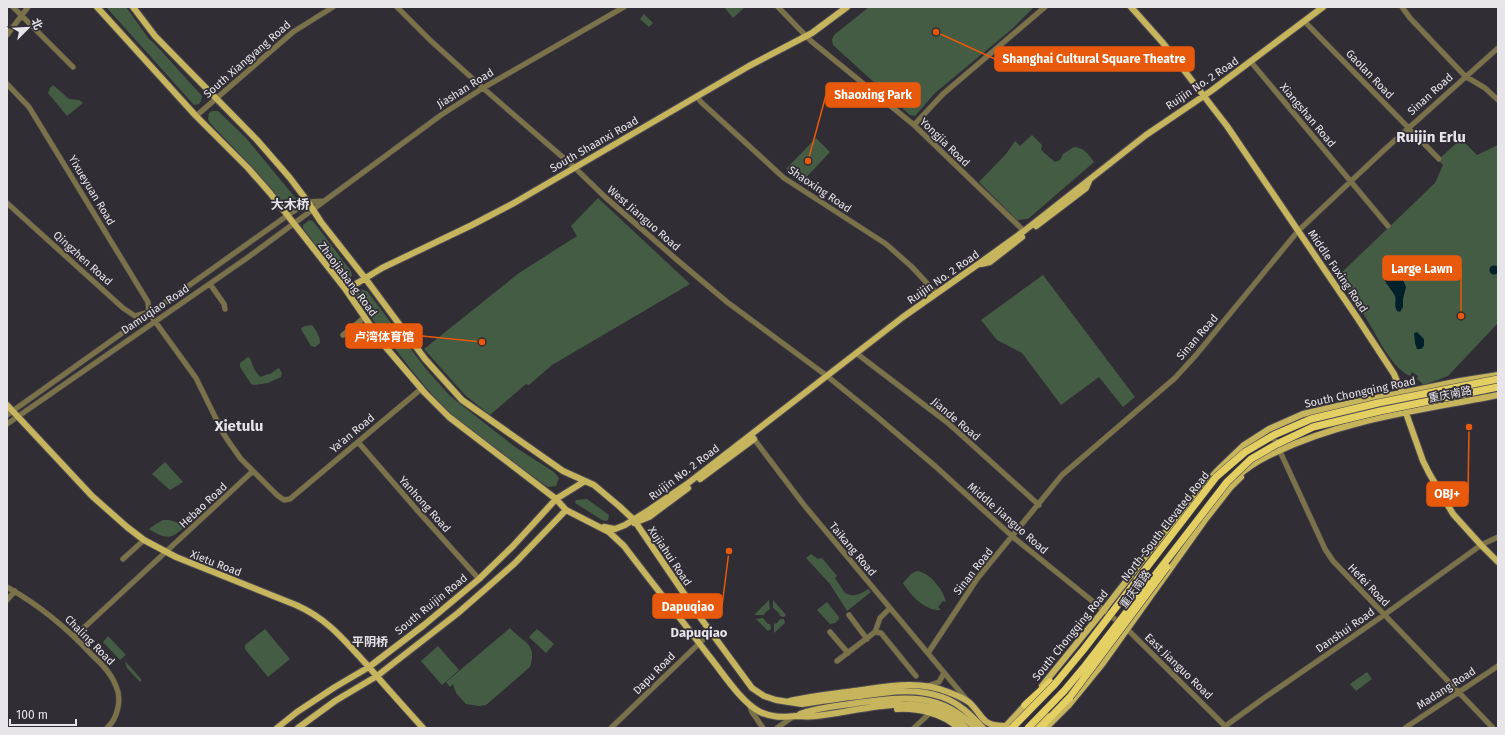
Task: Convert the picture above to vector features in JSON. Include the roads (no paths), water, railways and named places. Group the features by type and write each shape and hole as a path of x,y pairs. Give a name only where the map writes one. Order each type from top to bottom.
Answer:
{"highway":[{"name":"North-South Elevated Road","path":"1007,727 1055,684 1084,649 1216,477 1245,452 1274,435 1311,419 1378,403 1498,379"},
{"name":"North-South Elevated Road","path":"1028,728 1081,671 1227,482 1251,459 1277,444 1313,427 1380,410 1498,387"},
{"path":"1040,728 1070,697 1166,568 1191,528"},
{"path":"1025,705 1050,682 1077,651 1146,560 1166,541"}],"main road":[{"name":"Zhaojiabang Road","path":"97,7 196,116 248,168 288,215 346,290 383,344 421,389 449,417 556,499 566,510 609,532 624,546 699,643"},
{"name":"Zhaojiabang Road","path":"133,7 155,36 257,140 290,178 321,222 425,358 462,400 563,471 594,485 635,521"},
{"name":"South Shaanxi Road","path":"346,290 365,278 490,216 749,66 806,36 847,7"},
{"name":"Middle Fuxing Road","path":"1131,7 1163,42 1227,126 1394,374 1402,393 1406,413 1429,473 1453,514 1498,562"},
{"name":"Ruijin No. 2 Road","path":"566,510 608,528 615,529 649,517 752,437 856,353 936,293 1024,231 1150,131 1251,62 1323,7"},
{"path":"977,265 990,262 1086,188 1090,178"},
{"name":"South Chongqing Road","path":"1191,504 1216,472 1244,445 1269,429 1303,414 1460,381 1498,375"},
{"name":"重庆南路","path":"1406,413 1498,395"},
{"name":"Xietu Road","path":"7,405 92,496 116,518 144,540 166,553 313,613 335,630 423,728"},
{"path":"1046,728 1068,706 1103,663 1226,493 1253,465 1279,451 1325,432 1353,424 1406,413"},
{"name":"重庆南路","path":"1035,728 1067,696 1192,528 1214,501 1239,475 1253,465"},
{"name":"South Ruijin Road","path":"277,728 297,712 369,667 424,625 479,579 513,546 556,499 585,482"},
{"name":"重庆南路","path":"1106,613 1191,504"},
{"name":"South Ruijin Road","path":"298,728 335,701 377,676 484,591 515,563 566,510"},
{"name":"Xujiahui Road","path":"635,521 711,632 752,688 764,696 776,700 788,701 894,685 927,686 947,691 969,702 984,721 992,725 1007,727"},
{"name":"South Chongqing Road","path":"1007,727 1106,613"},
{"path":"699,643 748,703 759,711 770,716 781,718 815,716 896,705 916,704 939,710 950,715 966,728"},
{"name":"Xujiahui Road","path":"788,701 795,704 802,704 897,691 927,692 957,704 983,728"},
{"path":"795,716 815,708 912,698 930,700 946,706 966,719 975,728"},
{"path":"795,716 814,720 898,709 912,709 939,715 958,728"}],"street":[{"path":"13,7 73,67"},
{"path":"7,35 28,7"},
{"name":"South Xiangyang Road","path":"196,116 293,32 333,7"},
{"name":"West Jianguo Road","path":"397,7 431,41 483,88 574,167 605,197 727,302 826,376 890,428"},
{"name":"Jiashan Road","path":"313,210 441,115 483,88 624,7"},
{"name":"Yongjia Road","path":"778,7 806,36 914,125 1024,231"},
{"path":"914,125 943,94 1045,7"},
{"path":"1402,7 1410,18 1465,76 1485,88 1498,100"},
{"name":"Gaolan Road","path":"1304,21 1439,159"},
{"name":"Sinan Road","path":"928,653 977,579 1013,537 1062,475 1175,378 1196,355 1298,231 1350,180 1498,48"},
{"name":"Xiangshan Road","path":"1251,62 1388,226"},
{"name":"Yixueyuan Road","path":"7,84 29,107 148,302 149,313"},
{"name":"Shaoxing Road","path":"697,97 784,178 886,244 912,267 936,293"},
{"path":"308,202 325,201"},
{"name":"Damuqiao Road","path":"7,415 149,313 308,202"},
{"name":"Qingzhen Road","path":"7,203 123,308 135,316 149,313"},
{"name":"Damuqiao Road","path":"7,424 156,322 313,210"},
{"path":"210,284 224,304 225,309"},
{"path":"149,313 196,378 223,433 241,459 253,471"},
{"path":"342,335 364,317"},
{"name":"Jiande Road","path":"856,353 948,423 1039,505"},
{"name":"Ya'an Road","path":"253,471 277,495 284,500 290,499 421,389"},
{"name":"Middle Jianguo Road","path":"890,428 935,466 1013,537 1114,620"},
{"name":"Hefei Road","path":"1269,429 1329,555 1338,567 1493,728"},
{"name":"Taikang Road","path":"752,437 804,505 969,702"},
{"name":"Yanhong Road","path":"358,442 479,579"},
{"name":"Hebao Road","path":"75,636 109,601 166,553 253,471"},
{"name":"Danshui Road","path":"1226,727 1264,698 1384,615 1481,545 1498,536"},
{"path":"123,559 144,540"},
{"name":"Chaling Road","path":"7,587 36,604 75,636 108,671 117,687 119,702 117,715 111,725 107,728"},
{"path":"7,600 15,591"},
{"path":"837,661 875,632 880,618 890,608"},
{"path":"849,615 867,639"},
{"name":"East Jianguo Road","path":"1114,620 1127,629 1226,727"},
{"name":"Dapu Road","path":"611,728 711,632"},
{"path":"830,632 848,653"},
{"path":"875,632 881,633 916,676"},
{"name":"Madang Road","path":"1405,728 1498,666"},
{"path":"927,686 939,682 944,673"},
{"path":"748,703 752,712 763,728"},
{"path":"914,728 930,712"},
{"path":"777,728 795,716"}],"water":[{"path":"1494,265 1499,270 1494,275 1489,270"},
{"path":"1395,267 1398,268 1406,287 1403,307 1400,312 1396,309 1395,296 1384,280 1385,273"},
{"path":"1417,332 1424,339 1424,346 1421,349 1417,349 1415,343 1414,333"}],"place":[{"name":"Shanghai Cultural Square Theatre","path":"936,32"},
{"name":"Shaoxing Park","path":"808,161"},
{"name":"Large Lawn","path":"1461,316"},
{"name":"卢湾体育馆","path":"482,342"},
{"name":"OBJ+","path":"1469,427"},
{"name":"Dapuqiao","path":"729,551"}],"district":[{"name":"Ruijin Erlu","path":"1431,137"},
{"name":"大木桥","path":"290,204"},
{"name":"Xietulu","path":"239,426"},
{"name":"Dapuqiao","path":"699,632"},
{"name":"平阴桥","path":"370,642"}]}
